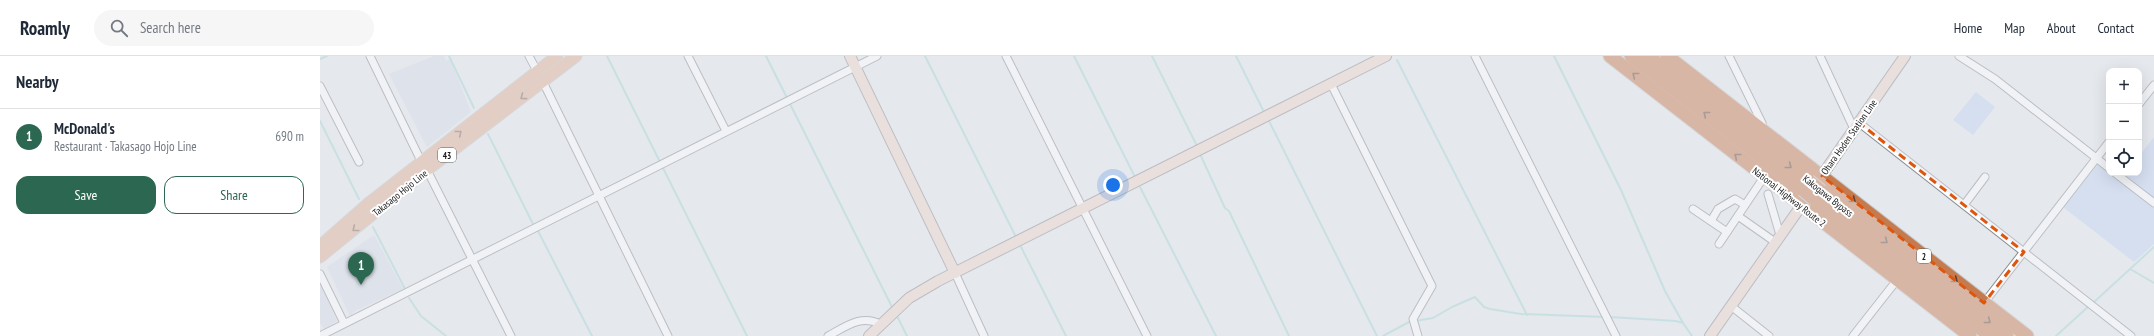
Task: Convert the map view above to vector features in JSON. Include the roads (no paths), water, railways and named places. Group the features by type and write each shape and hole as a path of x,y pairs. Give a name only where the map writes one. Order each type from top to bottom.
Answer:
{"highway":[{"name":"National Highway Route 2","path":"1610,56 1970,336"},
{"name":"Kakogawa Bypass","path":"1631,56 2007,336"},
{"name":"Kakogawa Bypass","path":"1648,56 1806,186"},
{"name":"2","path":"1667,56 2027,336"},
{"name":"Kakogawa Bypass","path":"1818,195 1990,336"}],"main road":[{"name":"Takasago Hojo Line","path":"320,257 537,71 557,56"},
{"name":"Takasago Hojo Line","path":"320,246 370,202 425,167 543,82 576,56"}],"street":[{"path":"370,56 511,336"},
{"path":"529,56 537,71"},
{"path":"688,56 726,131"},
{"path":"850,56 984,336"},
{"path":"320,336 877,56"},
{"path":"1006,56 1084,208 1147,336"},
{"path":"869,336 880,324 918,292 1386,56"},
{"path":"1476,56 1616,336"},
{"path":"1729,56 1762,123 1763,131"},
{"path":"1820,56 1856,126 1964,205 2131,336"},
{"name":"Ohara Hoden Station Line","path":"1710,336 1905,56"},
{"path":"1959,56 1995,79 2106,166"},
{"path":"543,82 668,336"},
{"path":"1331,84 1432,286 1414,322 1418,336"},
{"path":"2142,100 2154,85"},
{"path":"320,86 359,162"},
{"path":"1984,303 2106,146"},
{"path":"346,157 354,153"},
{"path":"1964,205 1985,176"},
{"path":"2119,176 2154,203"},
{"path":"1719,244 1764,177"},
{"path":"1768,194 1777,239"},
{"path":"1711,221 1718,208 1735,199 1745,205"},
{"path":"1694,209 1727,232"},
{"path":"1738,216 1777,239"},
{"path":"320,274 344,323"},
{"path":"1853,336 1897,280"},
{"path":"1731,306 1769,336"},
{"path":"828,336 862,319 872,320 880,324"}],"waterway":[{"path":"320,59 327,56"},
{"path":"449,56 474,108"},
{"path":"607,56 660,162"},
{"path":"766,56 893,309"},
{"path":"925,56 1016,237"},
{"path":"1074,56 1134,175"},
{"path":"1152,56 1198,148"},
{"path":"1236,56 1265,114"},
{"path":"1554,56 1621,190 1665,291 1683,323"},
{"path":"1397,60 1527,315"},
{"path":"1268,119 1377,336"},
{"path":"320,121 359,199"},
{"path":"488,134 534,226"},
{"path":"1200,154 1225,208 1229,211 1289,336"},
{"path":"662,166 747,336"},
{"path":"1140,187 1216,336"},
{"path":"373,227 405,289"},
{"path":"537,229 592,336"},
{"path":"1019,243 1066,336"},
{"path":"2093,303 2154,247"},
{"path":"2130,269 2154,283"},
{"path":"1383,336 1409,322 1433,318 1452,307 1475,297 1484,307 1521,314 1605,317"},
{"path":"409,298 421,316 446,336"},
{"path":"2056,336 2089,306"},
{"path":"896,314 907,336"},
{"path":"1610,317 1676,321 1683,323 1692,336"}],"place":[{"name":"McDonald's","path":"361,285"}]}
